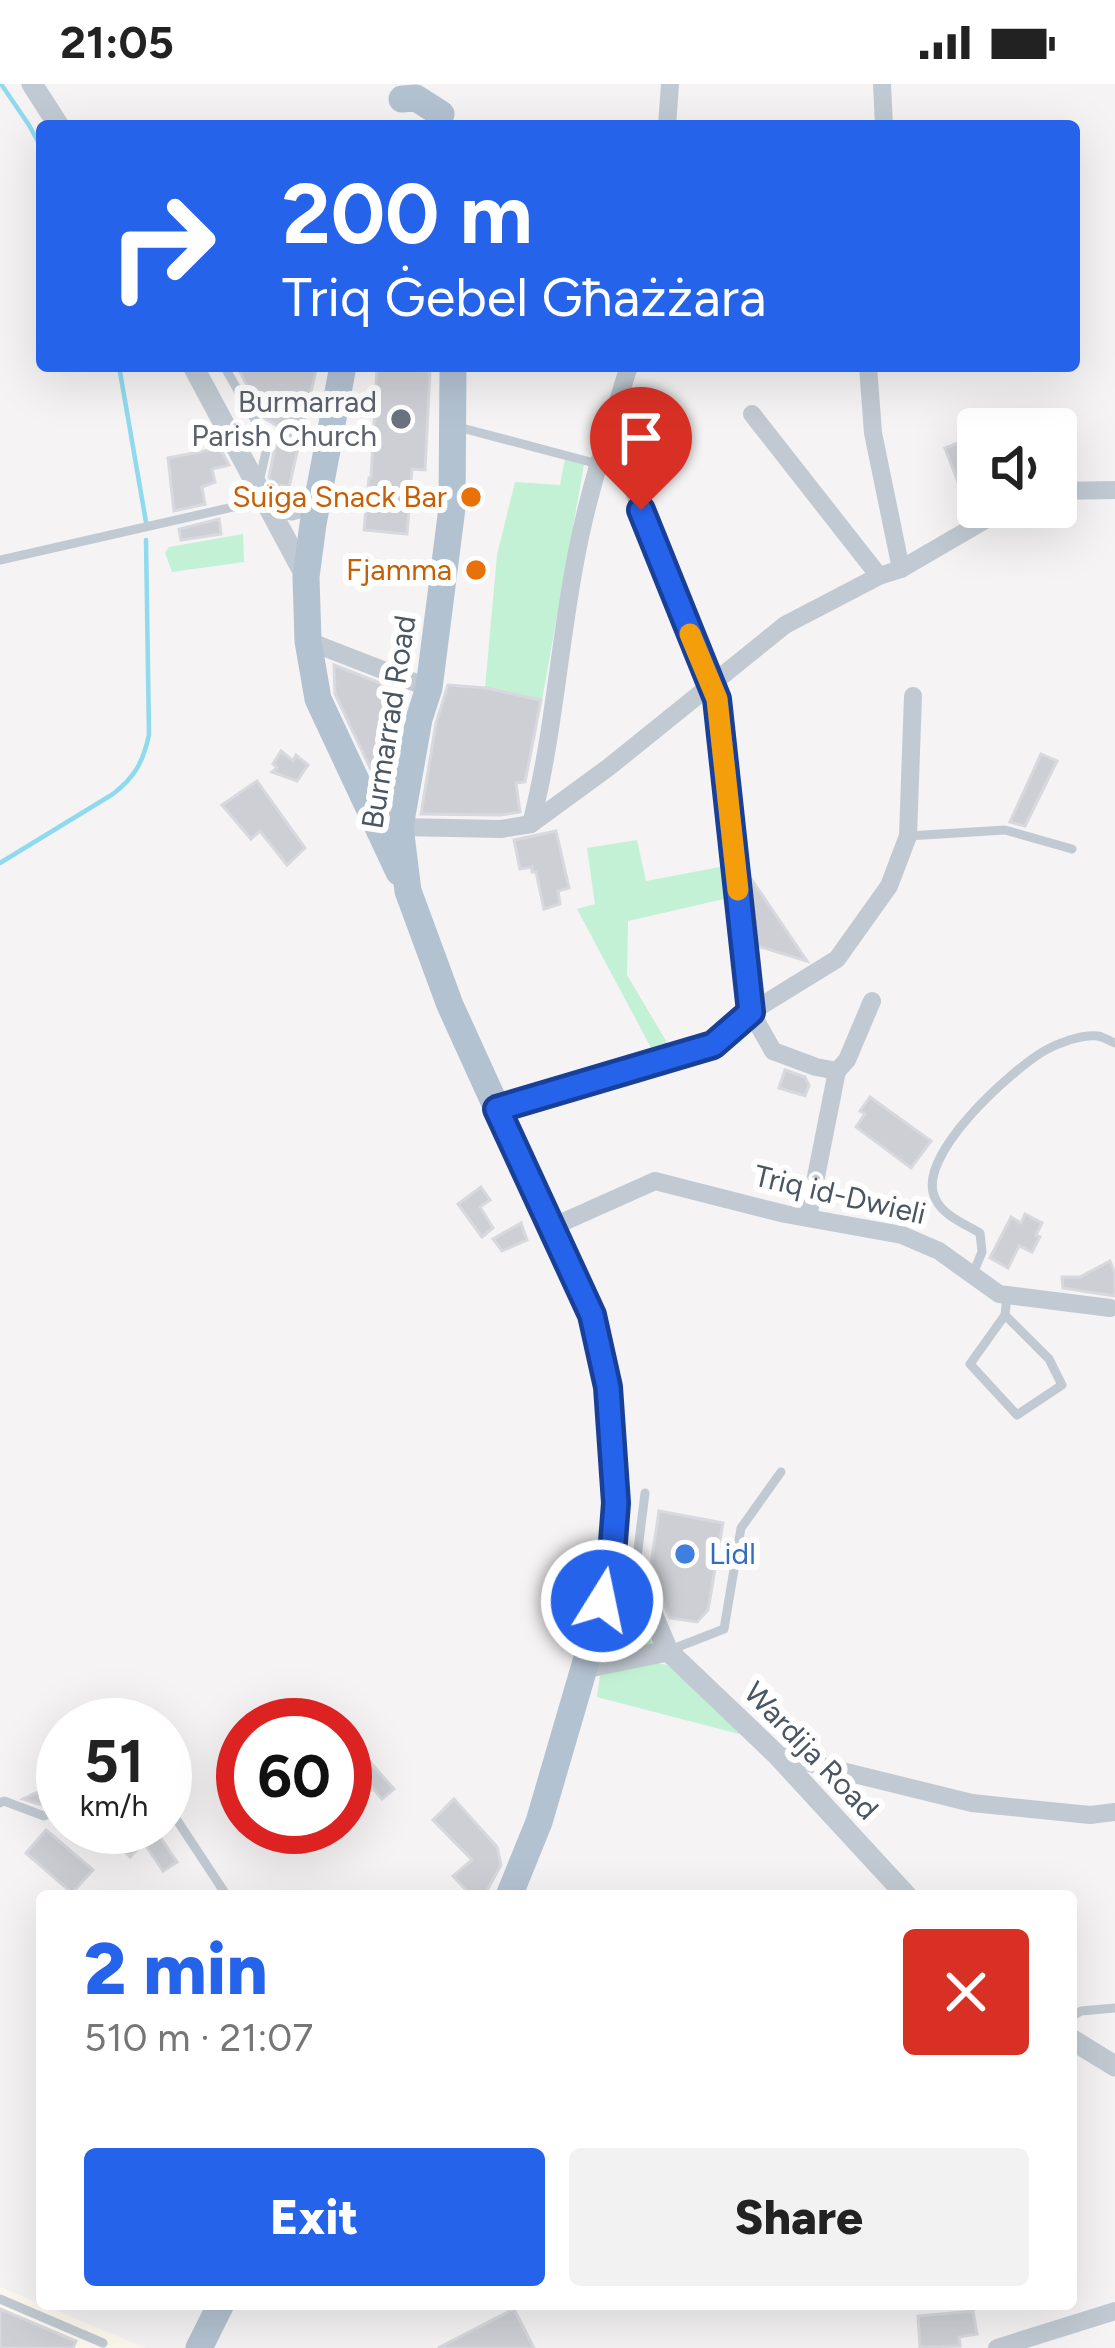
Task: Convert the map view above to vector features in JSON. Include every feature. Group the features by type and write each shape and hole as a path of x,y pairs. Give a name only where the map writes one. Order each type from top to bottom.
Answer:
{"main road":[{"path":"442,84 442,120"},
{"path":"401,103 416,98 442,120"},
{"path":"342,372 306,577 308,641 318,700 408,892"},
{"name":"Burmarrad Road","path":"453,372 452,508 429,688 400,827 408,892 450,1005 592,1315 608,1387 623,1571 584,1668 539,1822 511,1890"},
{"path":"199,2348 217,2310"}],"street":[{"path":"32,84 54,120"},
{"path":"667,120 670,84"},
{"path":"882,84 884,120"},
{"path":"196,372 306,577"},
{"path":"531,824 542,782 577,553 627,372"},
{"path":"869,372 874,434 901,569"},
{"path":"752,414 879,576"},
{"path":"598,464 624,467 717,699 751,1012 773,1051 837,1071"},
{"path":"1077,491 1115,490"},
{"path":"261,493 291,511 317,503"},
{"path":"400,827 501,829 531,824 785,625 901,569 971,528"},
{"path":"308,641 429,688"},
{"path":"497,1109 713,1045 751,1012 837,959 889,886 908,836 913,696"},
{"path":"542,782 555,782 571,797"},
{"path":"808,1217 837,1071 847,1060 872,1001"},
{"name":"Triq id-Dwieli","path":"552,1227 655,1181 902,1235 939,1251 1006,1305 1110,1308"},
{"name":"Wardija Road","path":"623,1571 668,1651 777,1755 901,1890"},
{"path":"584,1668 668,1651"},
{"path":"777,1755 972,1803 1090,1815 1115,1812"},
{"path":"1077,2043 1115,2066"},
{"path":"997,2348 1115,2311"}],"lane":[{"path":"0,560 261,493 268,443 227,372"},
{"path":"453,426 598,464"},
{"path":"908,836 1005,830 1072,849"},
{"path":"972,1276 982,1252 980,1233 948,1214 934,1199 931,1180 956,1132 999,1085 1046,1050 1097,1036 1115,1043"},
{"path":"1006,1305 1062,1385 1017,1415 970,1364 1006,1305"},
{"path":"668,1651 724,1629 741,1528 781,1472"},
{"path":"623,1571 645,1493"},
{"path":"0,1803 36,1813"},
{"path":"192,1843 223,1890"},
{"path":"1077,2014 1115,2008"},
{"path":"0,2299 104,2343"}],"shaded area":[{"path":"0,2287 36,2302 36,2310 55,2310 146,2348 0,2348"}],"green space":[{"path":"565,459 584,465 542,700 485,688 497,555 515,482 560,485"},
{"path":"243,534 244,562 172,572 165,553 169,547"},
{"path":"637,840 646,881 720,867 724,899 628,921 627,975 672,1051 656,1057 577,909 595,904 587,848"},
{"path":"622,1592 636,1594 653,1647 605,1654"},
{"path":"656,1663 667,1665 739,1734 597,1697 600,1675"}],"building":[{"path":"240,372 316,372 289,487 273,484 269,477 279,427 264,418"},
{"name":"Burmarrad Parish Church","path":"377,372 430,372 425,470 412,469 407,534 364,530"},
{"path":"957,443 957,479 945,448"},
{"path":"220,448 229,465 212,469 215,482 202,487 205,504 174,511 168,458"},
{"path":"219,519 221,534 181,540 179,529"},
{"path":"334,665 408,694 386,796 335,694"},
{"path":"448,685 541,700 525,782 516,783 520,812 421,814 436,723"},
{"path":"281,751 308,765 297,781 272,772"},
{"path":"1041,754 1057,761 1025,826 1010,822"},
{"path":"257,781 305,848 287,865 260,831 251,839 222,805"},
{"path":"556,831 569,888 558,891 560,904 544,909 536,872 532,867 520,869 514,840"},
{"path":"750,877 807,961 757,946"},
{"path":"785,1070 805,1077 809,1085 805,1096 779,1088"},
{"path":"870,1097 931,1141 911,1168 856,1127"},
{"path":"481,1187 490,1200 480,1207 493,1228 482,1237 458,1204"},
{"path":"1025,1214 1042,1223 1036,1235 1040,1237 1032,1252 1019,1246 1008,1268 990,1258 1011,1217 1021,1223"},
{"path":"521,1223 527,1240 502,1251 493,1239"},
{"path":"1110,1261 1115,1296 1063,1288 1062,1277 1080,1277"},
{"name":"Lidl","path":"659,1511 723,1523 708,1610 697,1622 670,1618 650,1571"},
{"path":"372,1764 394,1789 382,1799 372,1788"},
{"path":"454,1799 497,1847 501,1865 487,1890 466,1890 453,1876 472,1860 433,1820"},
{"path":"36,1842 36,1854 74,1854 93,1870 75,1890 69,1890 26,1853"},
{"path":"151,1854 172,1854 177,1862 163,1871"},
{"path":"0,2309 76,2341 73,2348 0,2348"},
{"path":"515,2310 534,2348 438,2348"},
{"path":"973,2311 977,2334 959,2337 960,2346 920,2347 918,2316"}],"waterway":[{"path":"1,84 36,138"},
{"path":"120,372 146,522"},
{"path":"0,863 113,794 141,761 149,735 146,540"}],"slow traffic":[{"path":"690,634 717,699 738,890"}],"place":[{"name":"Burmarrad Parish Church","path":"401,419"},
{"name":"Suiga Snack Bar","path":"471,497"},
{"name":"Fjamma","path":"476,570"},
{"name":"Lidl","path":"685,1554"}],"route":[{"path":"602,1601 611,1568 616,1503 608,1387 592,1315 497,1109 713,1045 751,1012 717,699 641,510"}]}
